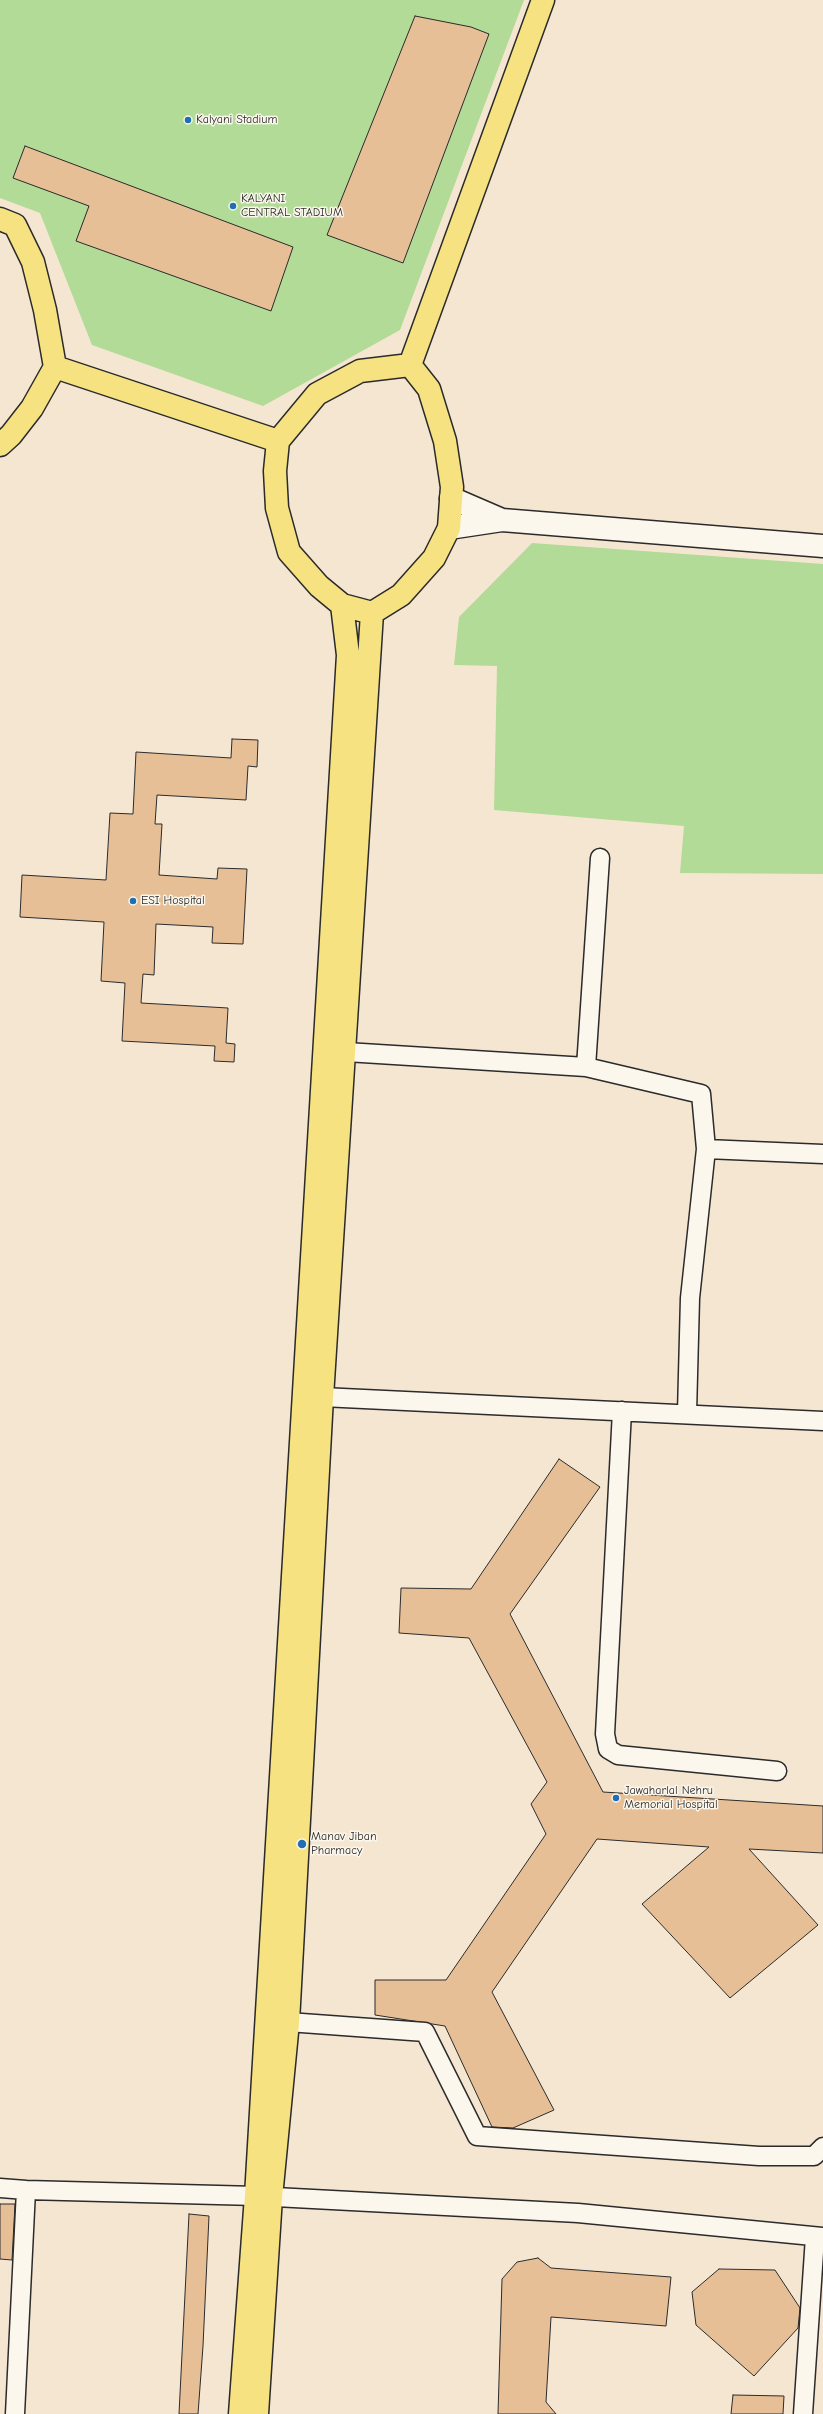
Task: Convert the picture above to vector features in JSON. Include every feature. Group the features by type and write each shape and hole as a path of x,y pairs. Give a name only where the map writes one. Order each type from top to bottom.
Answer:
{"main road":[{"path":"410,365 543,0"},
{"path":"0,218 16,225 33,262 45,310 55,367 32,408 11,436 0,445"},
{"path":"410,365 429,389 445,441 452,487 449,528 434,558 401,596 372,613 342,605 319,586 289,552 277,508 276,471 278,441 317,394 360,371 410,365"},
{"path":"55,367 278,441"},
{"path":"240,2414 263,2197 288,2022 322,1397 348,655 342,605"},
{"path":"257,2414 263,2197 334,1051 372,613"}],"street":[{"path":"451,498 502,520"},
{"path":"449,528 502,520 823,546"},
{"path":"586,1067 600,858"},
{"path":"334,1051 586,1067 701,1094 706,1149 690,1298 687,1414"},
{"path":"706,1149 823,1154"},
{"path":"322,1397 823,1421"},
{"path":"622,1411 605,1734 608,1749 618,1756 777,1771"},
{"path":"288,2022 425,2032 477,2136 759,2156 814,2156 823,2147"},
{"path":"0,2188 263,2197 578,2213 819,2237 804,2414"},
{"path":"15,2414 26,2190"}],"green space":[{"name":"KALYANI CENTRAL STADIUM","path":"0,0 524,0 400,330 263,406 92,345 40,213 0,198"},
{"path":"532,543 823,564 823,874 680,873 684,826 494,810 497,666 454,665 459,617"}],"building":[{"path":"415,16 471,27 489,34 403,263 327,235"},
{"path":"25,146 293,247 271,311 76,241 89,206 13,178"},
{"name":"ESI Hospital","path":"232,739 258,740 257,767 248,766 246,800 157,795 155,824 162,824 159,875 217,879 218,868 247,869 243,944 212,943 213,927 156,924 154,975 143,974 141,1003 228,1008 226,1043 235,1044 234,1062 214,1061 215,1046 122,1041 125,983 101,981 104,922 20,917 22,875 106,880 110,813 133,814 136,752 231,758"},
{"name":"Jawaharlal Nehru Memorial Hospital","path":"559,1459 600,1487 510,1614 603,1792 823,1806 823,1853 749,1849 818,1925 730,1998 642,1904 709,1847 597,1839 492,1992 554,2110 513,2128 492,2127 445,2026 375,2015 375,1980 446,1980 546,1834 531,1804 547,1782 469,1638 399,1633 401,1588 471,1589"},
{"path":"0,2204 15,2204 12,2260 0,2259"},
{"path":"189,2214 209,2216 203,2346 198,2414 179,2414"},
{"path":"538,2258 551,2268 671,2277 666,2326 551,2317 546,2402 556,2414 498,2414 502,2279 517,2262"},
{"path":"719,2269 775,2270 800,2308 798,2328 754,2376 696,2325 692,2292"},
{"path":"733,2395 784,2396 783,2414 731,2414"}],"place":[{"name":"Kalyani Stadium","path":"188,120"},
{"name":"KALYANI CENTRAL STADIUM","path":"233,206"},
{"name":"ESI Hospital","path":"133,901"},
{"name":"Jawaharlal Nehru Memorial Hospital","path":"616,1798"},
{"name":"Manav Jiban Pharmacy","path":"302,1844"}]}
